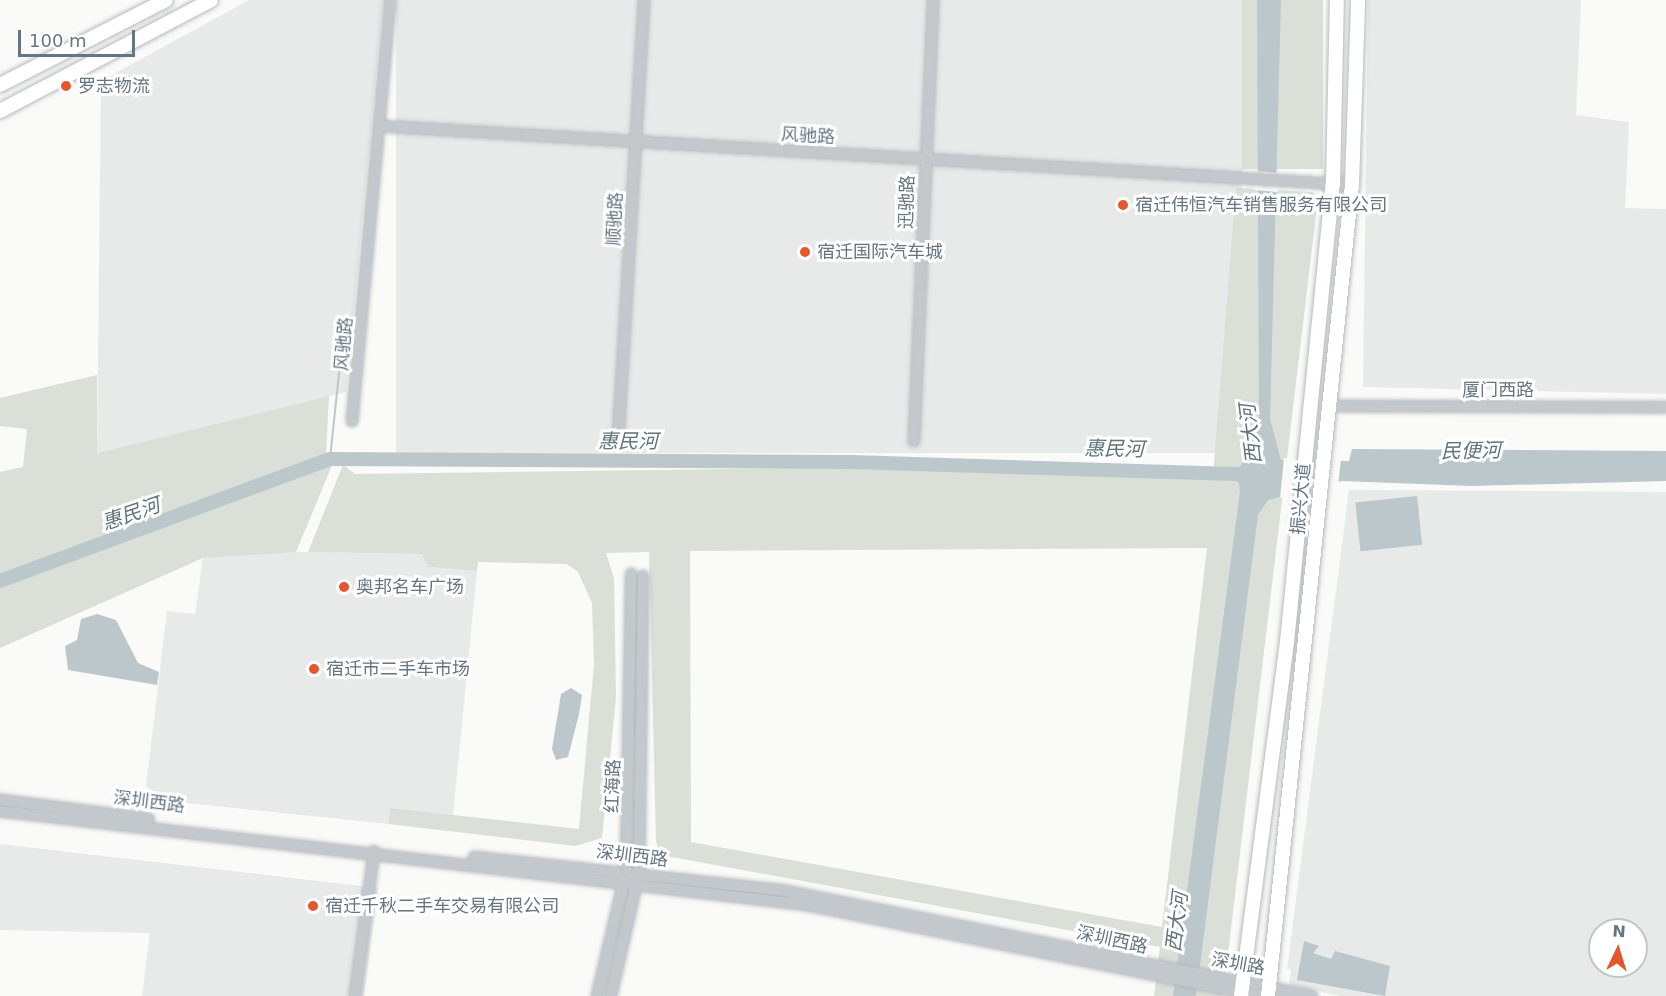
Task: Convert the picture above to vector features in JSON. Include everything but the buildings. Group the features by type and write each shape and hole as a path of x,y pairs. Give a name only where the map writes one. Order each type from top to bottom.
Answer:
{"main road":[{"path":"0,85 166,0"},
{"path":"0,111 211,0"},
{"name":"振兴大道","path":"1242,990 1300,505 1333,184 1337,0"},
{"name":"振兴大道","path":"1266,993 1352,185 1358,0"}],"street":[{"name":"风驰路","path":"352,421 390,0"},
{"name":"顺驰路","path":"618,440 644,0"},
{"name":"迅驰路","path":"914,441 933,0"},
{"name":"风驰路","path":"380,126 1352,185"},
{"name":"厦门西路","path":"1330,406 1666,407"},
{"name":"红海路","path":"597,996 626,876 631,574"},
{"name":"红海路","path":"611,996 639,878 643,576"},
{"name":"深圳西路","path":"0,800 626,876 808,904 1160,971"},
{"name":"深圳西路","path":"0,811 626,876"},
{"path":"355,996 374,851"},
{"name":"深圳路","path":"1160,971 1219,982 1242,990 1312,996"}],"shaded area":[{"name":"罗志物流","path":"249,0 383,0 346,392 97,453 101,81"},
{"name":"宿迁国际汽车城","path":"396,0 1242,0 1242,453 396,453"},
{"path":"1242,0 1323,0 1323,169 1242,169"},
{"path":"1368,0 1581,0 1576,115 1629,122 1625,208 1666,209 1666,394 1363,387"},
{"path":"1236,188 1313,192 1318,198 1223,996 1154,996 1160,947 661,855 656,842 649,552 606,553 614,578 616,698 602,838 575,846 388,824 390,808 579,829 594,664 592,603 578,572 567,564 478,562 477,571 428,567 422,554 308,552 343,465 355,474 810,468 1213,475","holes":["1207,548 1162,927 691,842 690,551"]},
{"path":"97,375 97,453 329,396 326,455 258,486 0,576 0,472 23,467 27,429 0,426 0,398"},
{"path":"333,463 296,552 203,558 0,648 0,587"},
{"path":"1349,490 1666,492 1666,996 1340,996 1289,985 1291,969 1287,969"},
{"name":"宿迁市二手车市场","path":"254,551 422,554 428,567 477,571 453,815 390,808 388,824 158,800 146,786 167,611 195,614 203,558"},
{"path":"0,844 378,888 364,996 142,996 150,933 0,930"}],"water":[{"name":"民便河","path":"1257,0 1281,0 1270,419 1281,460 1349,461 1352,449 1666,451 1666,481 1472,486 1342,481 1268,500 1258,515 1196,996 1173,996 1240,492 1239,483 1224,471 1240,467 1259,425"},
{"path":"1417,496 1422,545 1360,551 1355,502"},
{"path":"97,614 116,620 138,663 159,672 157,685 68,670 65,646 77,640 81,619"},
{"path":"571,688 582,695 579,714 568,757 556,760 552,749 561,694"},
{"path":"1304,941 1319,946 1313,953 1331,959 1335,951 1390,966 1385,996 1297,980"}],"pier":[{"path":"1255,171 1279,173 1277,192 1253,190"},
{"path":"1284,458 1341,459 1338,486 1280,498"}],"waterway":[{"path":"330,459 345,316"},
{"name":"惠民河","path":"0,581 330,459 852,462 1243,474"}],"place":[{"name":"罗志物流","path":"66,86"},
{"name":"宿迁伟恒汽车销售服务有限公司","path":"1123,205"},
{"name":"宿迁国际汽车城","path":"805,252"},
{"name":"奥邦名车广场","path":"344,587"},
{"name":"宿迁市二手车市场","path":"314,669"},
{"name":"宿迁千秋二手车交易有限公司","path":"313,906"}],"water label":[{"name":"西大河","path":"1251,434"},
{"name":"西大河","path":"1177,922"}]}
